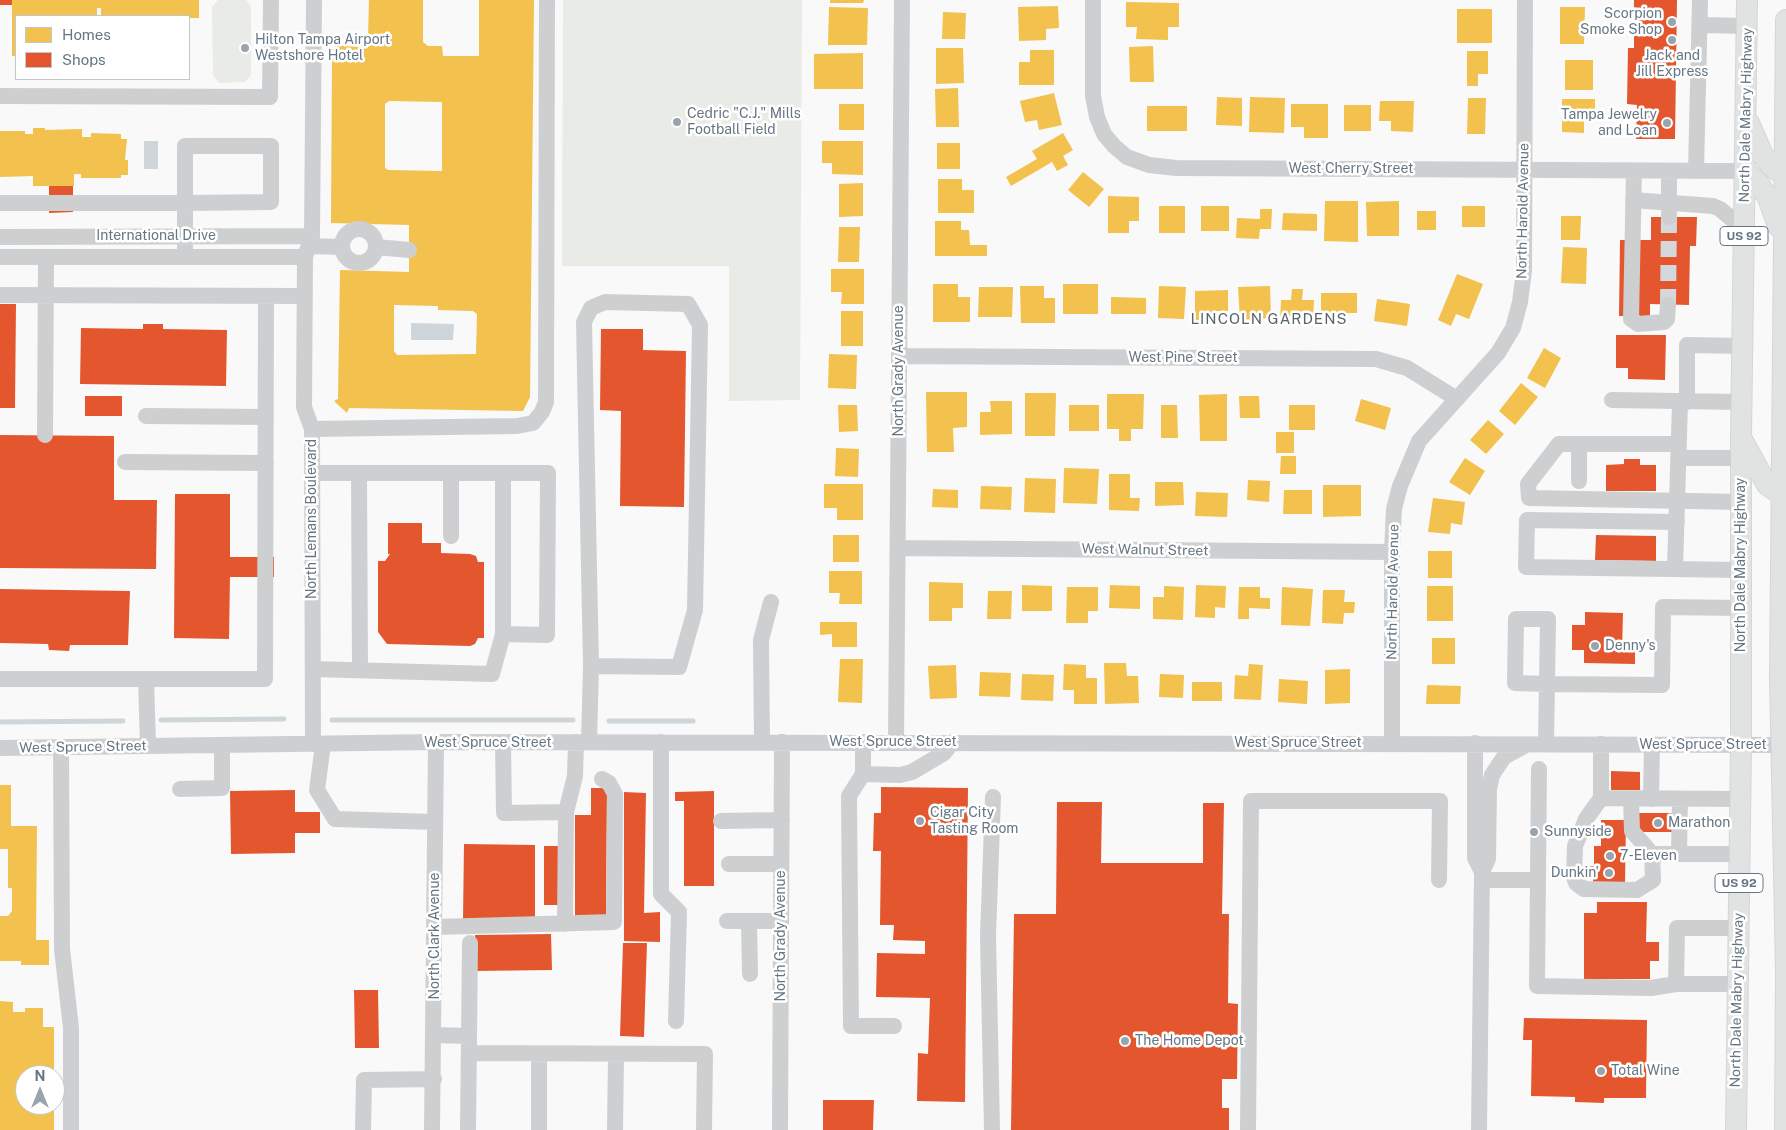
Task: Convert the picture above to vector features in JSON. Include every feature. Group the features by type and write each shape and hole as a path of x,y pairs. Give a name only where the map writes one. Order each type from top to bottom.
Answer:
{"main road":[{"name":"North Dale Mabry Highway","path":"1736,1130 1741,745 1741,437 1747,0"},
{"name":"US 92","path":"1785,1130 1786,939 1783,676 1786,20"},
{"path":"1746,117 1763,155 1772,167 1785,175"},
{"path":"1746,171 1759,184 1768,198 1784,240"},
{"path":"1741,437 1758,473 1767,485 1784,496"}],"street":[{"path":"0,96 270,97 271,0"},
{"name":"North Lemans Boulevard","path":"314,0 305,296 304,407 312,429 313,669 318,744 317,790 335,820 435,822"},
{"path":"312,429 517,426 533,423 542,412 546,392 547,0"},
{"name":"North Grady Avenue","path":"896,742 902,0"},
{"name":"West Cherry Street","path":"1093,0 1093,96 1097,117 1104,134 1127,157 1149,165 1176,168 1746,171"},
{"name":"North Harold Avenue","path":"1392,743 1392,552 1394,509 1407,465 1419,441 1498,353 1515,319 1524,271 1525,0"},
{"path":"1696,171 1700,0"},
{"path":"1700,25 1747,26"},
{"path":"0,203 185,203 271,202 271,146 185,146 185,203 185,236 186,257"},
{"path":"1634,171 1631,319 1638,324 1664,322 1667,319 1668,305"},
{"path":"1668,209 1669,171"},
{"path":"1633,200 1668,209 1714,206 1744,230"},
{"path":"359,229 370,233 376,247 372,257 367,261 356,262 346,257 342,247 343,241 349,233 359,229"},
{"name":"International Drive","path":"0,237 185,236 308,246"},
{"path":"308,246 342,247"},
{"name":"International Drive","path":"0,257 186,257 308,246"},
{"path":"376,247 409,250"},
{"path":"45,435 46,257"},
{"path":"0,295 305,296"},
{"path":"0,679 265,679 266,296"},
{"path":"565,924 566,812 576,776 582,742 591,666 584,322 591,308 605,302 688,304 700,325 695,610 679,667 591,666"},
{"path":"1675,569 1679,451 1687,345 1742,346"},
{"name":"West Pine Street","path":"899,356 1376,359 1407,368 1457,398"},
{"path":"1612,400 1742,402"},
{"path":"146,416 266,417"},
{"path":"1741,458 1679,451 1559,444 1528,484 1529,498 1741,502"},
{"path":"1579,444 1579,481"},
{"path":"124,462 266,463"},
{"path":"312,473 548,473 547,635 503,634"},
{"path":"360,473 360,670"},
{"path":"451,473 451,536"},
{"path":"313,669 492,674 503,634 503,473"},
{"path":"1677,522 1527,520 1526,567 1741,570"},
{"name":"West Walnut Street","path":"898,548 1392,552"},
{"path":"762,742 761,640 771,602"},
{"path":"1546,744 1547,684 1662,685 1663,607 1741,608"},
{"path":"146,679 148,746"},
{"name":"West Spruce Street","path":"0,748 436,742 1783,745"},
{"name":"North Clark Avenue","path":"432,1130 436,742"},
{"path":"503,742 504,813 566,812"},
{"path":"661,742 661,894 679,912 676,1021"},
{"name":"North Grady Avenue","path":"780,1130 782,742"},
{"path":"863,742 863,774 849,796 851,1026 894,1026"},
{"path":"863,774 900,775 912,772 944,754 953,742"},
{"path":"1475,743 1475,858 1482,876"},
{"path":"1479,1130 1482,876 1488,859 1489,789 1492,775 1504,757 1528,744"},
{"path":"1601,744 1601,798 1586,819 1575,846 1576,883 1584,889 1637,890 1652,880 1652,854 1632,831 1631,798"},
{"path":"1651,799 1652,744"},
{"path":"180,789 222,788 222,745"},
{"path":"62,748 62,949 71,1028 71,1130"},
{"path":"1539,769 1537,986 1651,988 1676,984 1738,984"},
{"path":"435,927 614,922 615,794 609,783 602,779"},
{"path":"992,1130 988,936 994,797"},
{"path":"1601,798 1740,799"},
{"path":"1679,854 1680,799"},
{"path":"1248,1130 1251,801 1440,801 1439,880"},
{"path":"721,821 782,820"},
{"path":"1652,854 1739,854"},
{"path":"729,864 782,864"},
{"path":"1482,876 1538,880"},
{"path":"727,921 781,921"},
{"path":"750,921 750,974"},
{"path":"1676,984 1677,928 1738,928"},
{"path":"468,1130 470,943"},
{"path":"434,1035 469,1036"},
{"path":"469,1053 704,1054 704,1130"},
{"path":"539,1054 539,1130"},
{"path":"615,1130 616,1054"},
{"path":"363,1130 364,1080 434,1079"}],"shaded area":[{"path":"218,0 246,0 251,7 251,75 245,82 219,83 213,75 212,7"},
{"path":"563,0 802,0 800,400 729,401 729,266 562,266"},
{"path":"144,141 158,141 158,169 144,169"},
{"path":"411,323 454,324 453,340 411,340"}],"building: Homes":[{"path":"12,0 199,0 199,18 190,18 190,15 101,15 101,8 97,8 97,15 15,15 15,56 12,56"},
{"path":"369,0 423,0 423,42 428,46 442,46 443,56 479,56 479,0 534,0 530,397 523,411 349,408 347,413 334,401 338,399 340,270 409,272 409,225 331,223 332,58 330,52 339,43 344,46 366,47","holes":["389,101 442,102 442,171 388,170 385,168 385,104","394,305 438,306 438,310 473,311 477,314 476,354 397,355 394,351"]},
{"path":"830,0 864,0 863,3 830,3"},
{"path":"1126,2 1179,3 1179,27 1168,27 1168,40 1136,39 1137,27 1126,27"},
{"path":"1058,6 1059,28 1046,29 1046,40 1019,41 1018,7"},
{"path":"829,7 868,8 867,45 828,45"},
{"path":"1560,7 1585,7 1584,44 1560,44"},
{"path":"1457,9 1492,9 1492,43 1457,43"},
{"path":"943,12 966,13 965,39 942,39"},
{"path":"1153,46 1154,82 1130,82 1129,47"},
{"path":"936,48 963,48 964,83 936,84"},
{"path":"1030,50 1054,50 1054,85 1019,85 1019,62 1030,62"},
{"path":"1467,51 1488,51 1488,74 1478,74 1478,86 1467,86"},
{"path":"863,53 863,89 814,89 814,54"},
{"path":"1565,60 1593,60 1593,90 1565,90"},
{"path":"958,88 959,127 936,127 935,89"},
{"path":"1054,93 1062,125 1039,130 1037,120 1025,122 1020,101"},
{"path":"1217,97 1242,98 1242,126 1216,125"},
{"path":"1250,97 1285,98 1284,133 1249,132"},
{"path":"1468,98 1486,98 1485,134 1467,134"},
{"path":"1562,99 1595,99 1595,121 1584,121 1584,133 1562,132"},
{"path":"1380,101 1414,101 1413,132 1391,131 1391,121 1379,121"},
{"path":"839,104 864,104 864,130 839,130"},
{"path":"1291,104 1328,104 1328,138 1304,138 1304,127 1291,127"},
{"path":"1344,105 1371,105 1371,131 1344,131"},
{"path":"1147,106 1187,106 1187,131 1147,131"},
{"path":"33,128 45,128 45,130 82,129 82,137 91,137 91,133 121,134 121,139 127,139 125,160 128,160 128,175 121,175 121,178 81,178 81,174 74,174 74,186 33,186 33,176 0,177 0,131 25,131 25,134 33,134"},
{"path":"1063,133 1073,150 1063,156 1068,165 1057,171 1052,162 1011,186 1006,177 1037,159 1032,151"},
{"path":"822,141 863,141 863,175 832,174 832,163 822,163"},
{"path":"937,143 960,143 960,169 937,169"},
{"path":"1083,172 1104,189 1089,207 1068,190"},
{"path":"938,179 962,179 962,190 974,190 974,213 938,213"},
{"path":"863,183 863,216 839,217 839,184"},
{"path":"1108,196 1139,197 1139,221 1129,221 1129,233 1108,233"},
{"path":"1325,201 1358,201 1358,242 1324,241"},
{"path":"1399,201 1399,236 1367,236 1366,202"},
{"path":"1159,206 1185,206 1185,233 1159,233"},
{"path":"1201,206 1229,206 1229,231 1201,231"},
{"path":"1462,206 1485,206 1485,227 1462,227"},
{"path":"1260,209 1272,209 1271,229 1260,229 1259,239 1236,238 1237,218 1260,219"},
{"path":"1417,211 1436,211 1436,230 1417,230"},
{"path":"1283,213 1317,214 1317,231 1282,230"},
{"path":"1561,216 1581,216 1580,240 1561,240"},
{"path":"935,221 961,221 961,230 969,230 970,245 987,245 987,256 935,256"},
{"path":"839,227 860,227 859,262 838,262"},
{"path":"1563,247 1587,248 1586,284 1561,283"},
{"path":"831,269 864,269 864,304 841,304 842,292 831,292"},
{"path":"1457,274 1483,284 1469,319 1456,314 1451,326 1438,320"},
{"path":"933,284 958,284 958,297 970,297 970,322 933,322"},
{"path":"1063,284 1098,284 1098,314 1063,314"},
{"path":"1020,286 1044,286 1044,298 1055,298 1055,323 1021,323"},
{"path":"1159,286 1186,287 1184,319 1158,318"},
{"path":"1270,286 1271,318 1240,320 1238,287"},
{"path":"979,287 1013,287 1012,317 978,317"},
{"path":"1292,289 1303,289 1302,300 1314,300 1313,323 1280,323 1281,300 1291,300"},
{"path":"1228,290 1228,311 1217,311 1217,322 1195,322 1195,291"},
{"path":"1321,293 1357,293 1357,313 1321,313"},
{"path":"1111,297 1146,298 1146,314 1111,314"},
{"path":"1377,299 1410,304 1407,326 1374,321"},
{"path":"841,311 863,311 863,346 841,346"},
{"path":"1544,348 1561,358 1545,388 1527,378"},
{"path":"829,354 857,355 856,389 828,388"},
{"path":"1521,383 1538,397 1515,425 1499,411"},
{"path":"926,392 967,392 967,427 953,428 954,452 927,452"},
{"path":"1025,393 1056,393 1055,436 1025,436"},
{"path":"1107,394 1144,394 1143,429 1131,429 1131,441 1119,441 1119,429 1107,429"},
{"path":"1227,394 1227,441 1200,441 1199,395"},
{"path":"1239,396 1259,396 1260,418 1240,418"},
{"path":"1361,399 1391,408 1385,430 1355,421"},
{"path":"990,401 1012,401 1012,434 980,435 980,412 991,412"},
{"path":"838,405 857,405 858,431 839,432"},
{"path":"1069,405 1099,405 1099,431 1069,431"},
{"path":"1161,405 1177,405 1178,438 1161,438"},
{"path":"1289,405 1315,405 1315,430 1289,430"},
{"path":"1488,420 1504,434 1486,454 1470,440"},
{"path":"1276,432 1294,432 1294,453 1276,453"},
{"path":"836,448 859,449 858,477 835,476"},
{"path":"1281,456 1296,456 1296,474 1280,474"},
{"path":"1465,458 1485,471 1470,495 1449,482"},
{"path":"1064,468 1099,469 1097,504 1063,503"},
{"path":"1109,474 1130,474 1130,498 1140,498 1139,511 1109,510"},
{"path":"1025,478 1056,479 1055,513 1024,512"},
{"path":"1248,480 1270,481 1269,502 1247,500"},
{"path":"1155,482 1183,482 1184,505 1155,506"},
{"path":"824,484 863,484 863,520 837,520 837,508 824,508"},
{"path":"1323,485 1361,485 1361,516 1323,517"},
{"path":"981,486 1012,487 1011,510 980,509"},
{"path":"933,489 958,490 958,508 932,507"},
{"path":"1284,490 1312,490 1312,514 1283,514"},
{"path":"1196,492 1228,493 1227,517 1195,516"},
{"path":"1433,498 1465,502 1462,525 1451,523 1450,534 1428,532"},
{"path":"833,535 859,535 859,562 833,562"},
{"path":"1428,551 1452,551 1452,578 1428,578"},
{"path":"829,571 862,571 862,604 839,604 840,593 829,593"},
{"path":"929,582 963,583 963,608 952,608 952,621 929,621"},
{"path":"1022,585 1052,586 1052,611 1022,611"},
{"path":"1110,585 1140,586 1140,609 1109,608"},
{"path":"1196,585 1226,586 1225,608 1215,607 1215,618 1195,617"},
{"path":"1164,586 1184,587 1183,620 1153,619 1153,597 1164,597"},
{"path":"1427,586 1453,586 1453,621 1427,621"},
{"path":"1067,587 1098,587 1098,611 1088,611 1088,623 1066,623"},
{"path":"1239,587 1260,587 1260,598 1270,598 1270,609 1249,608 1249,619 1238,619"},
{"path":"1282,587 1313,589 1310,626 1281,625"},
{"path":"1323,590 1345,590 1344,602 1355,602 1354,613 1344,613 1343,624 1322,623"},
{"path":"988,591 1012,591 1011,619 987,619"},
{"path":"820,622 857,622 857,647 832,647 832,634 820,635"},
{"path":"1432,638 1455,638 1455,664 1432,664"},
{"path":"840,659 863,659 862,703 838,702"},
{"path":"1104,663 1126,663 1127,676 1138,676 1139,703 1105,704"},
{"path":"1064,664 1086,665 1086,678 1097,678 1097,704 1074,704 1074,690 1063,690"},
{"path":"1249,664 1263,665 1261,700 1234,699 1235,675 1248,676"},
{"path":"956,665 957,698 930,699 928,666"},
{"path":"1350,669 1350,703 1325,704 1325,670"},
{"path":"980,672 1011,673 1010,697 979,696"},
{"path":"1022,674 1054,675 1053,701 1021,700"},
{"path":"1160,674 1184,675 1183,698 1159,697"},
{"path":"1279,679 1308,681 1307,704 1278,702"},
{"path":"1192,682 1222,682 1222,701 1192,701"},
{"path":"1427,685 1461,686 1460,704 1426,704"},
{"path":"0,785 11,785 11,826 37,826 36,940 49,940 49,965 21,965 21,961 0,961 0,916 8,916 12,911 12,888 8,888 8,849 0,849"},
{"path":"0,1001 13,1002 13,1012 25,1012 25,1008 43,1008 43,1027 54,1027 54,1065 15,1065 15,1115 54,1115 54,1130 0,1130"}],"building: Shops":[{"path":"0,0 12,0 12,5 0,5"},
{"path":"1634,0 1677,0 1675,139 1636,139 1637,105 1627,104 1628,48 1634,48"},
{"path":"49,186 73,186 73,212 49,213"},
{"path":"1651,217 1697,217 1696,246 1690,246 1689,305 1650,304 1650,316 1619,316 1620,240 1651,240"},
{"path":"0,304 16,304 15,408 0,408"},
{"path":"143,324 163,324 163,329 227,330 226,386 80,384 81,328 143,329"},
{"path":"601,329 643,329 643,350 686,351 684,507 620,506 621,411 600,410"},
{"path":"1616,335 1666,335 1665,380 1628,379 1628,368 1616,368"},
{"path":"85,396 122,396 122,416 85,416"},
{"path":"0,435 114,436 114,500 157,500 156,569 0,568"},
{"path":"1624,459 1640,459 1640,465 1656,465 1656,491 1606,491 1606,465 1624,464"},
{"path":"175,494 230,494 230,557 274,557 274,577 230,577 229,639 174,638"},
{"path":"388,523 422,523 422,543 441,543 441,553 470,554 476,556 478,562 484,562 484,638 478,638 475,644 470,646 387,644 378,632 378,561 385,561 390,554 388,554"},
{"path":"1596,535 1656,536 1656,561 1595,560"},
{"path":"0,589 130,591 128,645 70,645 69,651 49,650 48,644 0,643"},
{"path":"1585,612 1623,613 1622,651 1635,651 1635,664 1584,663 1584,650 1572,650 1572,625 1585,625"},
{"name":"Marathon","path":"1611,771 1640,772 1640,790 1611,790"},
{"path":"881,787 968,788 965,1102 917,1101 918,1053 928,1054 930,998 876,997 877,953 925,954 925,941 893,940 894,925 880,925 881,851 873,851 874,813 881,813"},
{"path":"591,788 607,788 606,918 575,918 575,815 591,815"},
{"path":"295,790 295,812 320,812 320,833 295,833 295,853 231,854 230,791"},
{"path":"714,791 714,886 684,886 684,801 675,801 675,792"},
{"path":"624,792 646,793 644,913 660,912 660,942 624,941"},
{"name":"The Home Depot","path":"1057,802 1102,802 1101,863 1203,863 1203,803 1224,803 1222,914 1229,914 1228,1003 1238,1004 1237,1079 1222,1079 1222,1108 1229,1108 1229,1130 1011,1130 1014,914 1056,914"},
{"name":"Marathon","path":"1639,813 1677,813 1677,832 1639,832"},
{"name":"7-Eleven","path":"1601,820 1626,820 1625,884 1593,884 1593,873 1588,873 1588,866 1594,866 1594,846 1601,846"},
{"path":"464,844 535,845 535,919 463,919"},
{"path":"544,846 559,846 559,905 544,905"},
{"path":"1597,902 1647,902 1646,942 1659,942 1659,961 1650,961 1650,979 1584,979 1584,913 1597,913"},
{"path":"551,934 552,970 475,971 475,935"},
{"path":"623,943 647,943 644,1037 620,1036"},
{"path":"354,990 378,990 379,1048 355,1048"},
{"path":"1524,1018 1647,1020 1646,1098 1604,1098 1604,1103 1575,1102 1575,1097 1531,1096 1532,1040 1523,1040"},
{"path":"823,1100 874,1100 873,1130 823,1130"}],"waterway":[{"path":"161,720 284,719"},
{"path":"332,720 573,720"},
{"path":"0,722 123,721"},
{"path":"609,721 693,721"}],"tunnel":[{"path":"1668,305 1669,217"}],"place":[{"name":"Scorpion Smoke Shop","path":"1672,22"},
{"name":"Jack and Jill Express","path":"1672,40"},
{"name":"Hilton Tampa Airport Westshore Hotel","path":"245,48"},
{"name":"Cedric \"C.J.\" Mills Football Field","path":"677,122"},
{"name":"Tampa Jewelry and Loan","path":"1667,123"},
{"name":"Denny's","path":"1595,646"},
{"name":"Cigar City Tasting Room","path":"920,821"},
{"name":"Marathon","path":"1658,823"},
{"name":"Sunnyside","path":"1534,832"},
{"name":"7-Eleven","path":"1610,856"},
{"name":"Dunkin'","path":"1609,873"},
{"name":"The Home Depot","path":"1125,1041"},
{"name":"Total Wine","path":"1601,1071"}],"district":[{"name":"LINCOLN GARDENS","path":"1269,319"}]}
